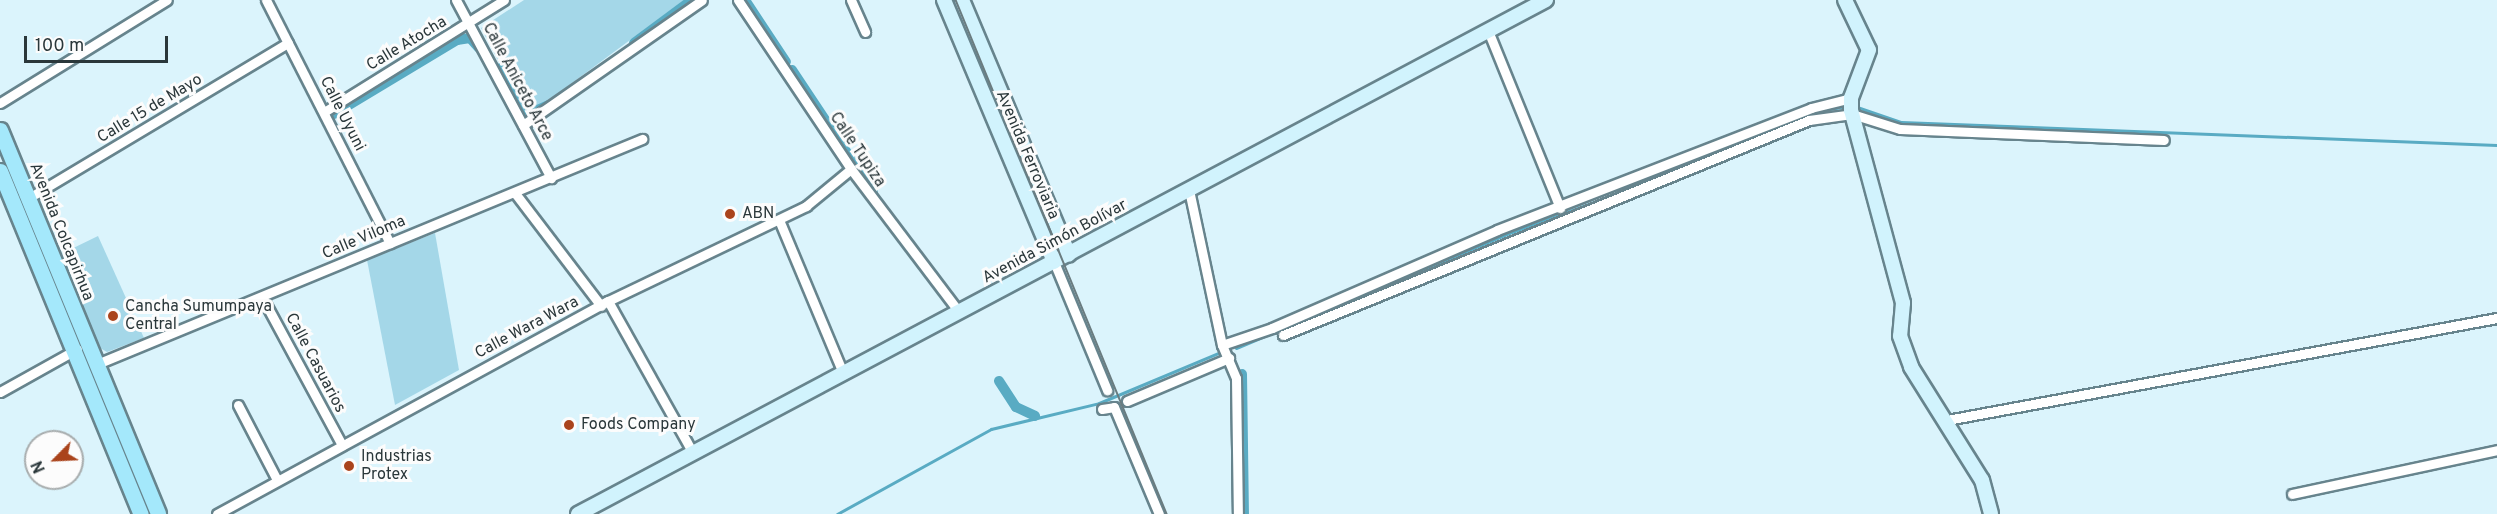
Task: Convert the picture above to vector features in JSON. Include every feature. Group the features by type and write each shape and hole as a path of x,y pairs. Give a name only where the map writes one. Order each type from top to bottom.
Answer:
{"main road":[{"name":"Avenida Colcapirhua","path":"0,130 158,514"},
{"name":"Avenida Colcapirhua","path":"1,178 141,514"}],"street":[{"path":"0,103 167,0"},
{"name":"Calle Uyuni","path":"266,0 390,243"},
{"name":"Calle Aniceto Arce","path":"456,0 551,178"},
{"name":"Calle Atocha","path":"324,112 469,24 504,0"},
{"path":"523,125 702,0"},
{"name":"Calle Tupiza","path":"738,0 851,170 959,312"},
{"path":"851,0 865,32"},
{"name":"Avenida Ferroviaria","path":"944,0 1107,390"},
{"name":"Avenida Ferroviaria","path":"962,0 1069,254"},
{"name":"Avenida Simón Bolívar","path":"578,514 1489,33 1546,0"},
{"path":"1845,0 1869,50 1852,106 1903,303 1900,336 1911,367 1947,420 1982,480 1991,514"},
{"path":"1489,33 1560,208"},
{"name":"Calle 15 de Mayo","path":"27,199 288,44"},
{"path":"1283,335 1809,120 1852,106"},
{"path":"1222,345 1325,306 1497,230 1560,208 1811,108 1852,106 1900,129 2164,140"},
{"name":"Calle Viloma","path":"97,364 642,139"},
{"name":"Calle Wara Wara","path":"217,514 276,478 604,303 806,206 851,170"},
{"path":"1189,190 1222,345 1236,378 1238,514"},
{"path":"515,193 604,303 693,453"},
{"path":"779,220 843,373"},
{"name":"Calle Casuarios","path":"262,297 341,443"},
{"path":"1947,420 2497,318"},
{"path":"0,392 88,344"},
{"path":"1127,401 1229,358"},
{"path":"238,405 276,478"},
{"path":"1102,409 1114,407 1158,514"},
{"path":"2292,494 2497,450"}],"shaded area":[{"path":"524,0 684,0 533,112 523,109 481,28"},
{"path":"435,233 459,370 395,405 367,260"},
{"path":"98,236 144,338 107,352 100,348 59,255"}],"waterway":[{"path":"634,43 692,0"},
{"path":"745,0 786,62"},
{"path":"334,114 457,40 470,38 479,48"},
{"path":"502,67 523,109 533,112 549,105"},
{"path":"792,70 873,192"},
{"path":"1236,348 1512,232 1602,199 1813,112 1847,106"},
{"path":"1854,106 1901,122 2497,145"},
{"path":"837,514 991,429 1099,403 1218,353"},
{"path":"1242,374 1244,514"},
{"path":"999,381 1016,407 1035,416"}],"tram line":[{"path":"956,0 1167,514"}],"place":[{"name":"ABN","path":"730,214"},
{"name":"Cancha Sumumpaya Central","path":"113,316"},
{"name":"Foods Company","path":"569,425"},
{"name":"Industrias Protex","path":"349,466"}]}
